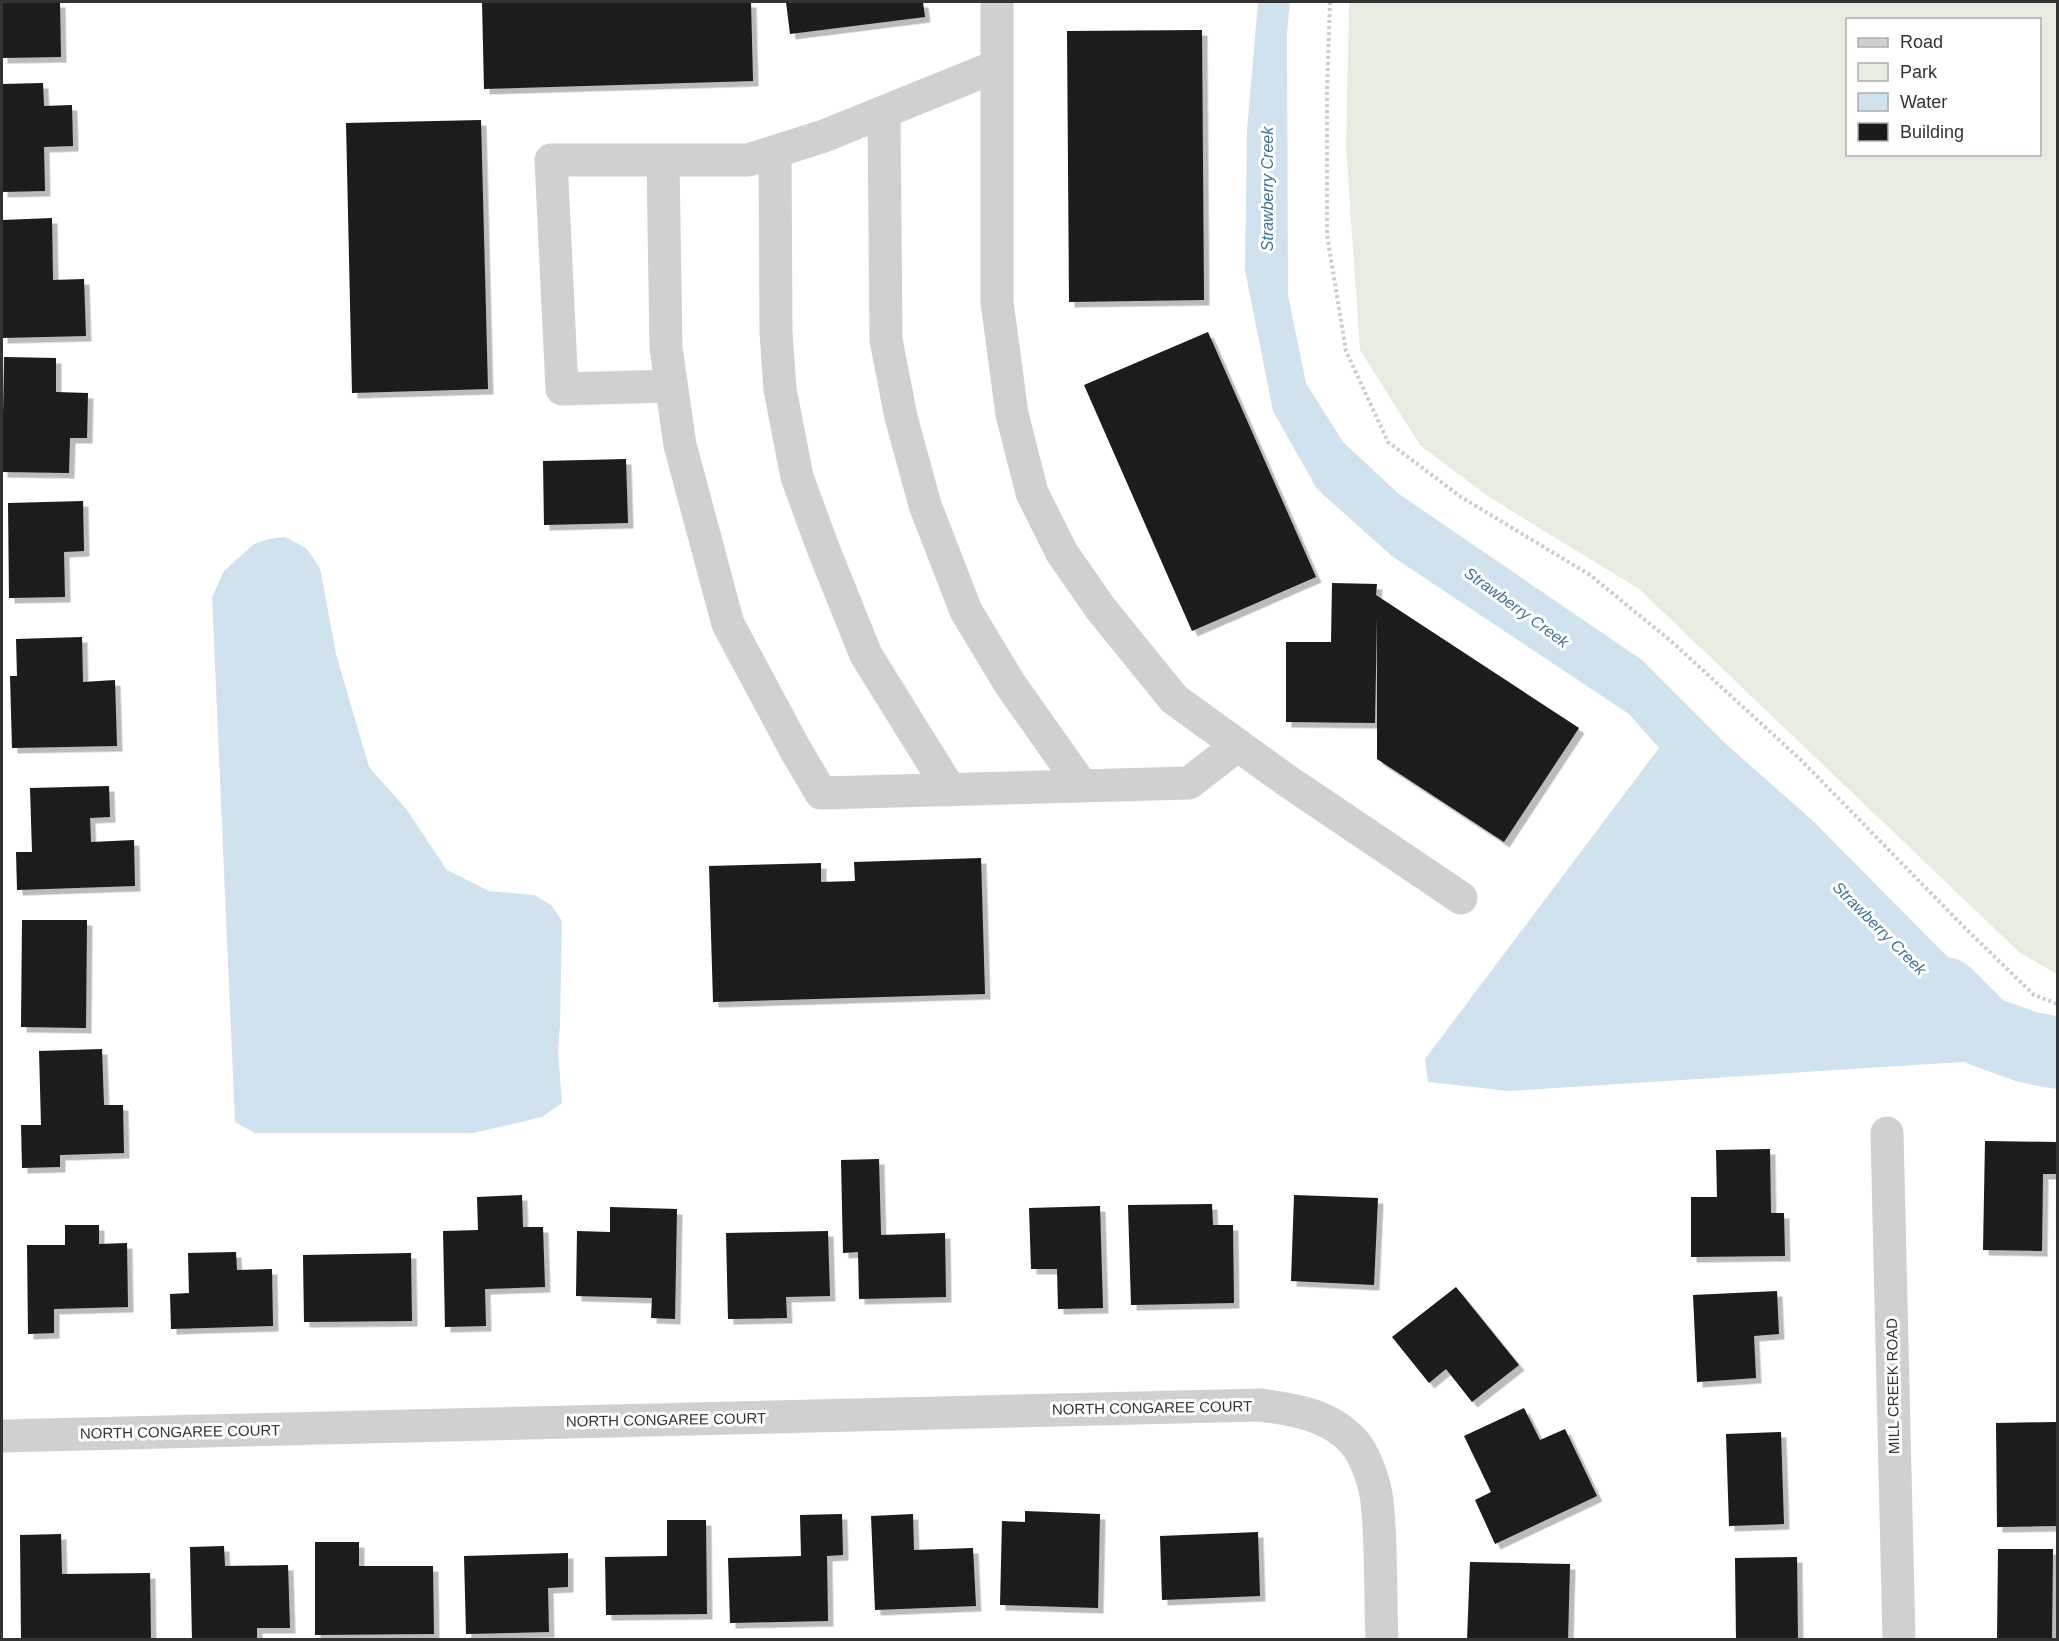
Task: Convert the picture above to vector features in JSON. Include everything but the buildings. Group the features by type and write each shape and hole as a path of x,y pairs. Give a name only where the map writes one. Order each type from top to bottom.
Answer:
{"street":[{"path":"997,2 996,302 1012,414 1032,493 1062,553 1101,609 1174,699 1461,898"},
{"path":"671,386 562,389 551,160 748,160 824,136 997,66"},
{"path":"884,112 886,340 901,417 925,505 966,611 1010,684 1082,786"},
{"path":"775,152 776,332 780,389 797,477 866,654 950,790"},
{"path":"663,160 666,348 680,445 728,624 821,793 1189,783 1238,745"},
{"name":"MILL CREEK ROAD","path":"1887,1133 1899,1640"},
{"name":"NORTH CONGAREE COURT","path":"2,1436 1260,1405 1297,1410 1328,1422 1354,1442 1370,1471 1377,1499 1382,1640"}],"path":[{"path":"1330,2 1328,235 1346,351 1388,442 1461,497 1590,575 1672,642 1801,760 1963,926 2034,995 2058,1004"}],"green space":[{"path":"1349,2 2057,2 2057,974 2019,952 1639,589 1489,497 1420,445 1360,350 1346,146"}],"water":[{"path":"1258,2 1290,2 1287,34 1288,295 1306,383 1343,442 1399,494 1642,660 1726,744 1812,820 2014,1024 2027,1047 1977,1061 1509,1091 1428,1082 1425,1059 1659,748 1629,714 1393,557 1317,489 1273,411 1245,270 1247,131"},
{"path":"285,537 306,548 320,568 336,654 369,767 407,810 447,870 489,891 534,895 551,905 562,921 558,1050 562,1103 542,1117 473,1133 255,1133 235,1122 212,597 224,571 254,544"}],"waterway":[{"name":"Strawberry Creek","path":"1945,993 1983,1031 2027,1047 2058,1053"}]}
